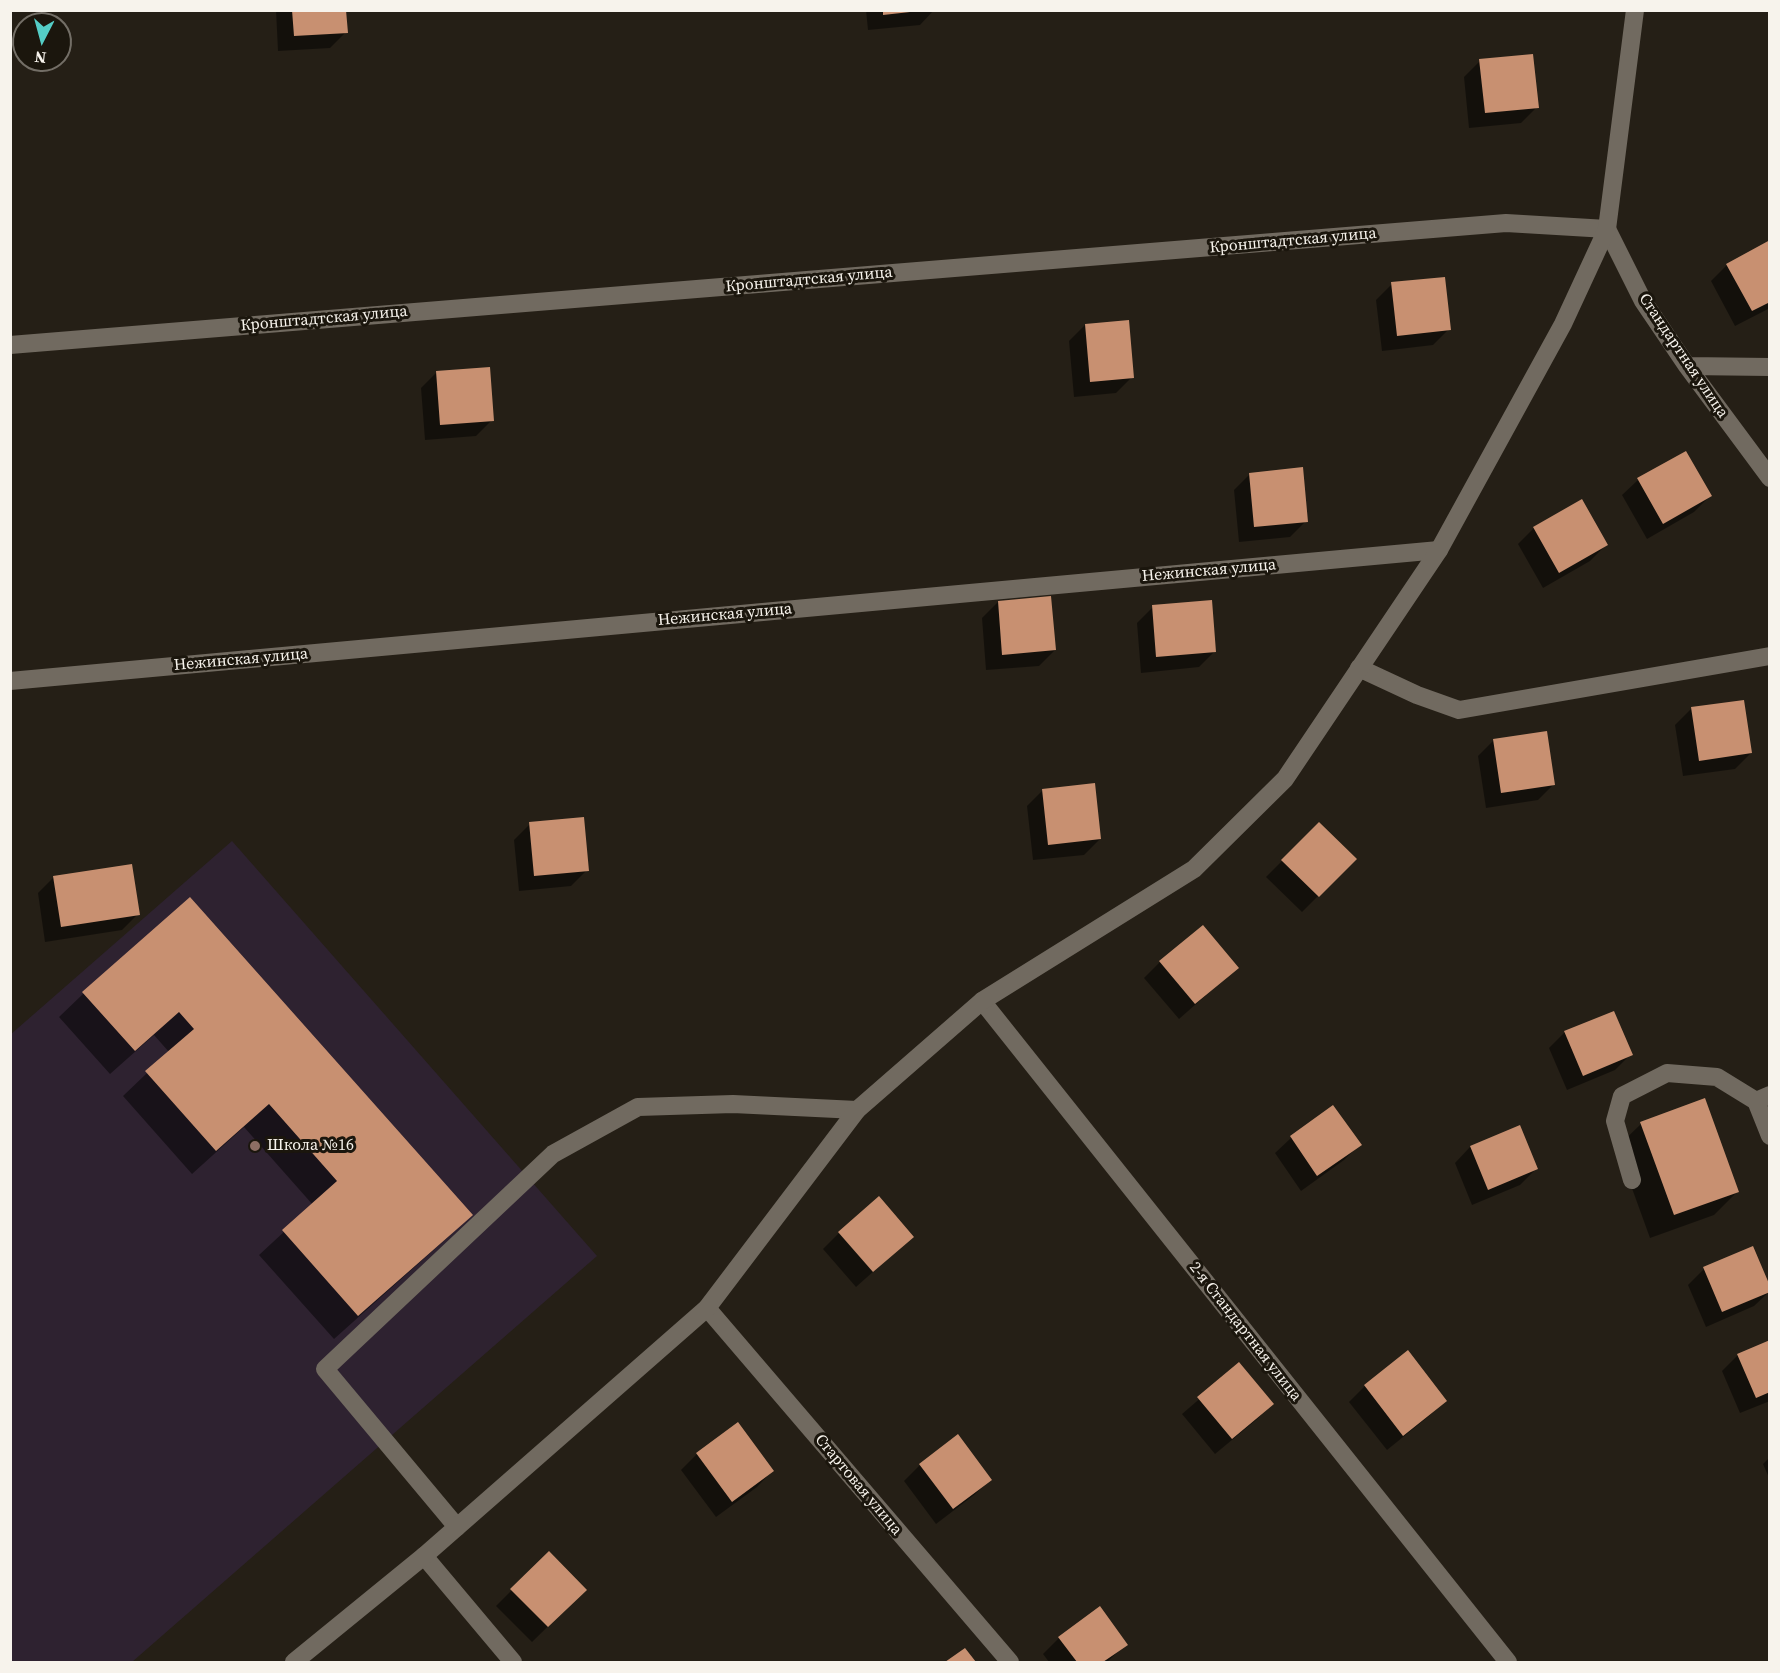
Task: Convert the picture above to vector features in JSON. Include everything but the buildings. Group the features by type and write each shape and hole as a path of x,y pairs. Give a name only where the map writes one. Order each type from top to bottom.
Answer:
{"street":[{"path":"294,1662 424,1556 707,1308 857,1110 982,1001 1194,870 1284,779 1439,550 1563,324 1607,229 1635,10"},
{"name":"Кронштадтская улица","path":"10,345 1506,223 1607,229"},
{"name":"Стандартная улица","path":"1607,229 1643,301 1770,478"},
{"path":"1688,366 1770,367"},
{"name":"Нежинская улица","path":"10,681 1439,550"},
{"path":"1359,668 1417,695 1459,710 1770,656"},
{"name":"2-я Стандартная улица","path":"982,1001 1508,1662"},
{"path":"1632,1180 1615,1121 1622,1096 1667,1073 1717,1077 1763,1098 1770,1136"},
{"path":"457,1527 325,1369 553,1154 639,1107 733,1104 857,1110"},
{"name":"Стартовая улица","path":"707,1308 1010,1662"},
{"path":"424,1556 513,1662"}],"shaded area":[{"name":"Школа №16","path":"232,841 597,1256 132,1662 11,1662 10,1035"}],"place":[{"name":"Школа №16","path":"255,1146"}]}
